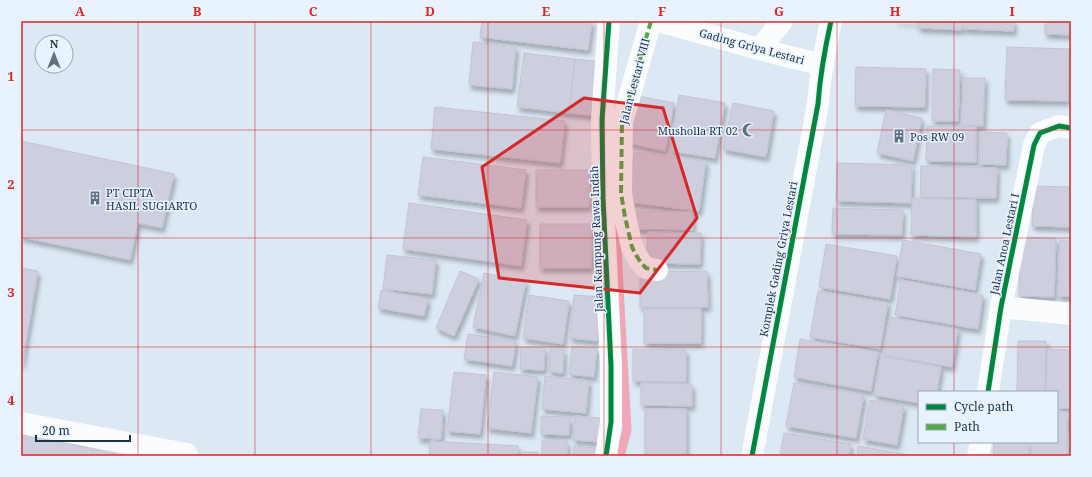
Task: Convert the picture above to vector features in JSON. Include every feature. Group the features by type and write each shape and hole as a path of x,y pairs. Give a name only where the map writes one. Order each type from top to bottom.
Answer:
{"street":[{"name":"Jalan Kampung Rawa Indah","path":"606,456 611,422 611,366 603,198 602,120 609,21"},
{"name":"Jalan Lestari VIII","path":"651,21 622,122 621,193 632,248 641,263 646,268 657,270"},
{"name":"Gading Griya Lestari","path":"658,21 823,65"},
{"path":"760,49 782,21"},
{"name":"Komplek Gading Griya Lestari","path":"752,456 818,104 820,77 831,21"},
{"name":"Jalan Anoa Lestari I","path":"988,391 1001,307 1034,145 1040,132 1059,126 1071,128"},
{"path":"1001,307 1071,314"},
{"path":"21,423 187,454"},
{"path":"978,456 981,443"}],"highlighted area":[{"path":"584,98 663,108 697,218 640,293 499,278 482,167"}],"building":[{"path":"482,21 592,21 588,50 480,37"},
{"path":"895,21 962,21 962,30 918,28 918,22"},
{"path":"964,21 1014,21 1014,31 964,29"},
{"path":"1045,21 1071,21 1071,35 1045,34"},
{"path":"473,42 516,47 512,89 469,85"},
{"path":"1007,47 1069,49 1068,101 1005,100"},
{"path":"524,53 575,59 569,113 517,107"},
{"path":"575,59 602,62 595,116 569,113"},
{"path":"856,67 926,69 925,107 855,106"},
{"path":"933,69 960,70 958,121 932,121"},
{"path":"963,78 985,78 983,126 962,125"},
{"path":"679,95 725,103 715,158 670,151"},
{"path":"638,96 674,103 665,151 628,143"},
{"name":"Musholla RT 02","path":"733,103 774,111 766,157 723,149"},
{"path":"435,107 565,121 560,163 431,149"},
{"name":"Pos RW 09","path":"886,110 922,118 913,161 877,153"},
{"path":"927,126 976,127 976,162 926,161"},
{"path":"980,132 1007,133 1006,165 979,164"},
{"name":"PT CIPTA HASIL SUGIARTO","path":"21,141 174,174 162,228 138,223 130,260 21,237"},
{"path":"634,152 706,161 699,211 628,202"},
{"path":"423,157 526,170 521,208 418,195"},
{"path":"837,163 912,165 911,203 836,201"},
{"path":"921,166 997,168 996,198 920,197"},
{"path":"536,170 589,170 589,207 536,207"},
{"path":"1033,186 1071,187 1071,227 1032,226"},
{"path":"912,198 976,200 976,237 911,235"},
{"path":"409,203 527,220 521,266 403,249"},
{"path":"833,208 903,210 902,235 832,234"},
{"path":"637,211 693,212 693,230 636,229"},
{"path":"540,224 591,224 591,268 540,268"},
{"path":"648,232 701,233 700,264 646,263"},
{"path":"1020,237 1056,238 1054,297 1019,296"},
{"path":"903,240 981,254 975,290 897,276"},
{"path":"1060,240 1071,240 1071,296 1058,296"},
{"path":"826,244 897,256 890,299 819,287"},
{"path":"387,255 436,260 432,294 383,289"},
{"path":"21,268 38,271 22,365 21,365"},
{"path":"460,271 479,279 454,336 436,328"},
{"path":"707,271 708,307 640,307 640,272"},
{"path":"484,273 526,281 515,336 473,327"},
{"path":"901,280 983,295 978,329 895,315"},
{"path":"381,290 428,299 424,316 378,308"},
{"path":"818,291 888,303 880,349 810,337"},
{"path":"529,295 569,301 563,344 523,338"},
{"path":"574,295 601,297 597,341 570,338"},
{"path":"644,309 701,309 701,343 644,343"},
{"path":"890,317 958,329 952,367 883,355"},
{"path":"468,334 516,341 512,366 464,359"},
{"path":"800,339 878,352 871,391 794,377"},
{"path":"1018,341 1046,341 1045,391 1017,391"},
{"path":"572,346 597,348 594,377 569,374"},
{"path":"521,347 545,347 544,370 520,369"},
{"path":"550,349 564,349 563,373 549,372"},
{"path":"633,349 686,350 686,382 633,381"},
{"path":"1047,349 1071,350 1071,408 1058,408 1058,391 1046,391"},
{"path":"881,356 941,367 937,391 918,391 918,403 874,395"},
{"path":"454,372 486,375 480,434 447,431"},
{"path":"494,372 538,377 531,433 487,428"},
{"path":"545,376 589,381 586,413 542,409"},
{"path":"641,383 692,384 692,406 641,405"},
{"path":"794,383 864,395 856,438 786,426"},
{"path":"870,400 904,406 897,445 863,439"},
{"path":"421,409 443,410 441,439 418,438"},
{"path":"645,409 686,409 686,456 645,456"},
{"path":"1070,410 1071,456 1069,456"},
{"path":"1058,412 1067,412 1067,456 1031,456 1031,443 1058,443"},
{"path":"541,416 570,417 569,435 541,434"},
{"path":"575,416 601,418 599,442 573,440"},
{"path":"21,433 126,456 21,456"},
{"path":"784,433 851,444 849,456 780,456"},
{"path":"430,441 518,446 518,456 429,456"},
{"path":"542,441 567,441 567,456 542,456"},
{"path":"994,443 1029,443 1029,456 993,456"},
{"path":"574,446 595,448 595,456 573,456"},
{"path":"858,446 915,456 857,456"},
{"path":"523,452 538,452 538,456 523,456"}],"waterway":[{"path":"615,215 627,430 620,456"}],"marked path":[{"path":"651,21 622,122 621,193 632,247 641,263 646,268 657,270"}],"cycle path":[{"path":"606,456 611,422 611,366 603,198 602,120 609,21"},
{"path":"752,456 818,104 823,62 831,21"},
{"path":"988,391 1001,307 1034,145 1040,133 1059,126 1071,128"}],"place":[{"name":"Musholla RT 02","path":"749,130"},
{"name":"Pos RW 09","path":"899,136"},
{"name":"PT CIPTA HASIL SUGIARTO","path":"95,198"}]}
